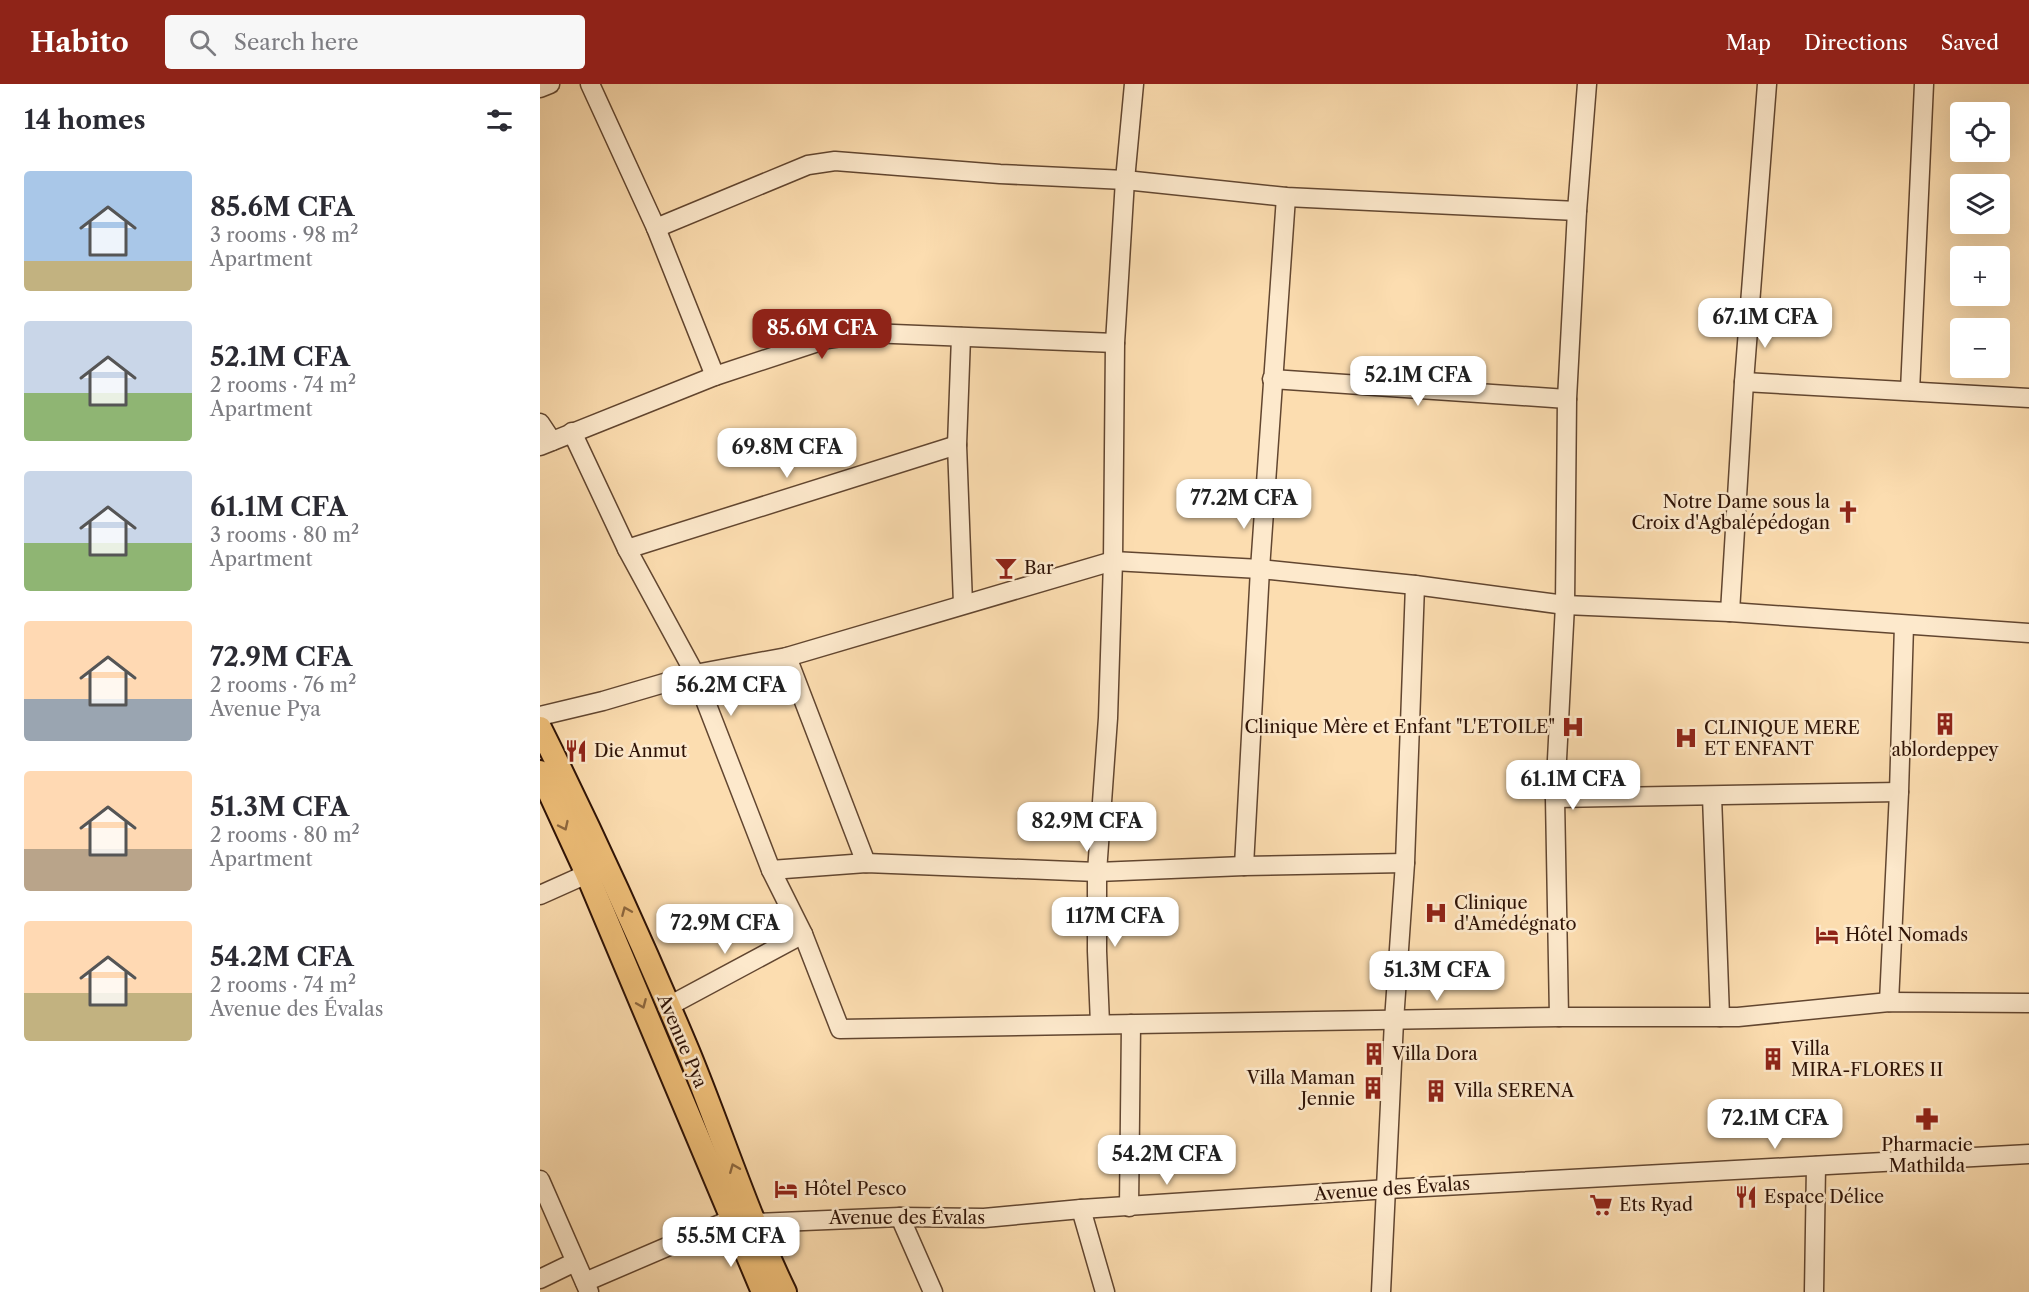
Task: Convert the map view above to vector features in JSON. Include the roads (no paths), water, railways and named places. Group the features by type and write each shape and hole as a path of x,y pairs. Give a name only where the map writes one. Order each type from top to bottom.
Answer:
{"main road":[{"name":"Avenue Pya","path":"540,728 587,822 687,1050 763,1292"},
{"name":"Avenue Pya","path":"540,772 741,1223 767,1256 785,1292"}],"street":[{"path":"540,88 550,84"},
{"path":"590,84 656,228 715,376"},
{"path":"1100,1024 1097,872 1108,718 1113,561 1114,343 1134,84"},
{"path":"1558,1017 1555,798 1565,605 1567,399 1577,211 1587,84"},
{"path":"1730,612 1744,382 1767,84"},
{"path":"1910,391 1924,84"},
{"path":"656,228 817,162 835,161 1000,174 1125,180 1286,196 1577,211"},
{"path":"1244,866 1260,569 1286,196"},
{"path":"540,423 546,443 715,376 840,336 869,333 1114,343"},
{"path":"961,337 957,445 963,604"},
{"path":"1272,379 1567,399"},
{"path":"1744,382 2029,398"},
{"path":"572,432 627,549 695,674 771,870 803,934 838,1027 843,1031 1100,1024 1558,1017 1738,1017 1888,1002 2029,1003"},
{"path":"627,549 957,445"},
{"path":"540,716 603,701 695,674 787,657 1113,561 1260,569 1414,585 1565,605 1730,612 2029,633"},
{"path":"1381,1292 1388,1189 1394,1021 1405,863 1414,585"},
{"path":"1888,1002 1899,792 1904,625"},
{"path":"787,657 866,863"},
{"path":"1555,798 1899,792"},
{"path":"1712,796 1720,1017"},
{"path":"771,870 866,863 1097,872 1405,863"},
{"path":"540,895 587,874"},
{"path":"667,1007 803,934"},
{"path":"1129,1207 1131,1024"},
{"name":"Avenue des Évalas","path":"741,1223 900,1217 984,1218 1081,1209 1388,1189 2029,1154"},
{"path":"1814,1292 1816,1166"},
{"path":"540,1180 587,1287 741,1223"},
{"path":"1081,1209 1105,1292"},
{"path":"900,1217 933,1292"},
{"path":"540,1279 575,1262"}],"place":[{"name":"Notre Dame sous la Croix d'Agbalépédogan","path":"1848,512"},
{"name":"Bar","path":"1006,568"},
{"name":"ablordeppey","path":"1945,724"},
{"name":"Clinique Mère et Enfant \"L'ETOILE\"","path":"1573,727"},
{"name":"CLINIQUE MERE ET ENFANT","path":"1686,738"},
{"name":"Die Anmut","path":"576,751"},
{"name":"Clinique d'Amédégnato","path":"1436,913"},
{"name":"Hôtel Nomads","path":"1827,935"},
{"name":"Villa Dora","path":"1374,1054"},
{"name":"Villa MIRA-FLORES II","path":"1773,1059"},
{"name":"Villa Maman Jennie","path":"1373,1088"},
{"name":"Villa SERENA","path":"1436,1091"},
{"name":"Pharmacie Mathilda","path":"1927,1119"},
{"name":"Hôtel Pesco","path":"786,1189"},
{"name":"Espace Délice","path":"1746,1197"},
{"name":"Ets Ryad","path":"1601,1205"}]}
